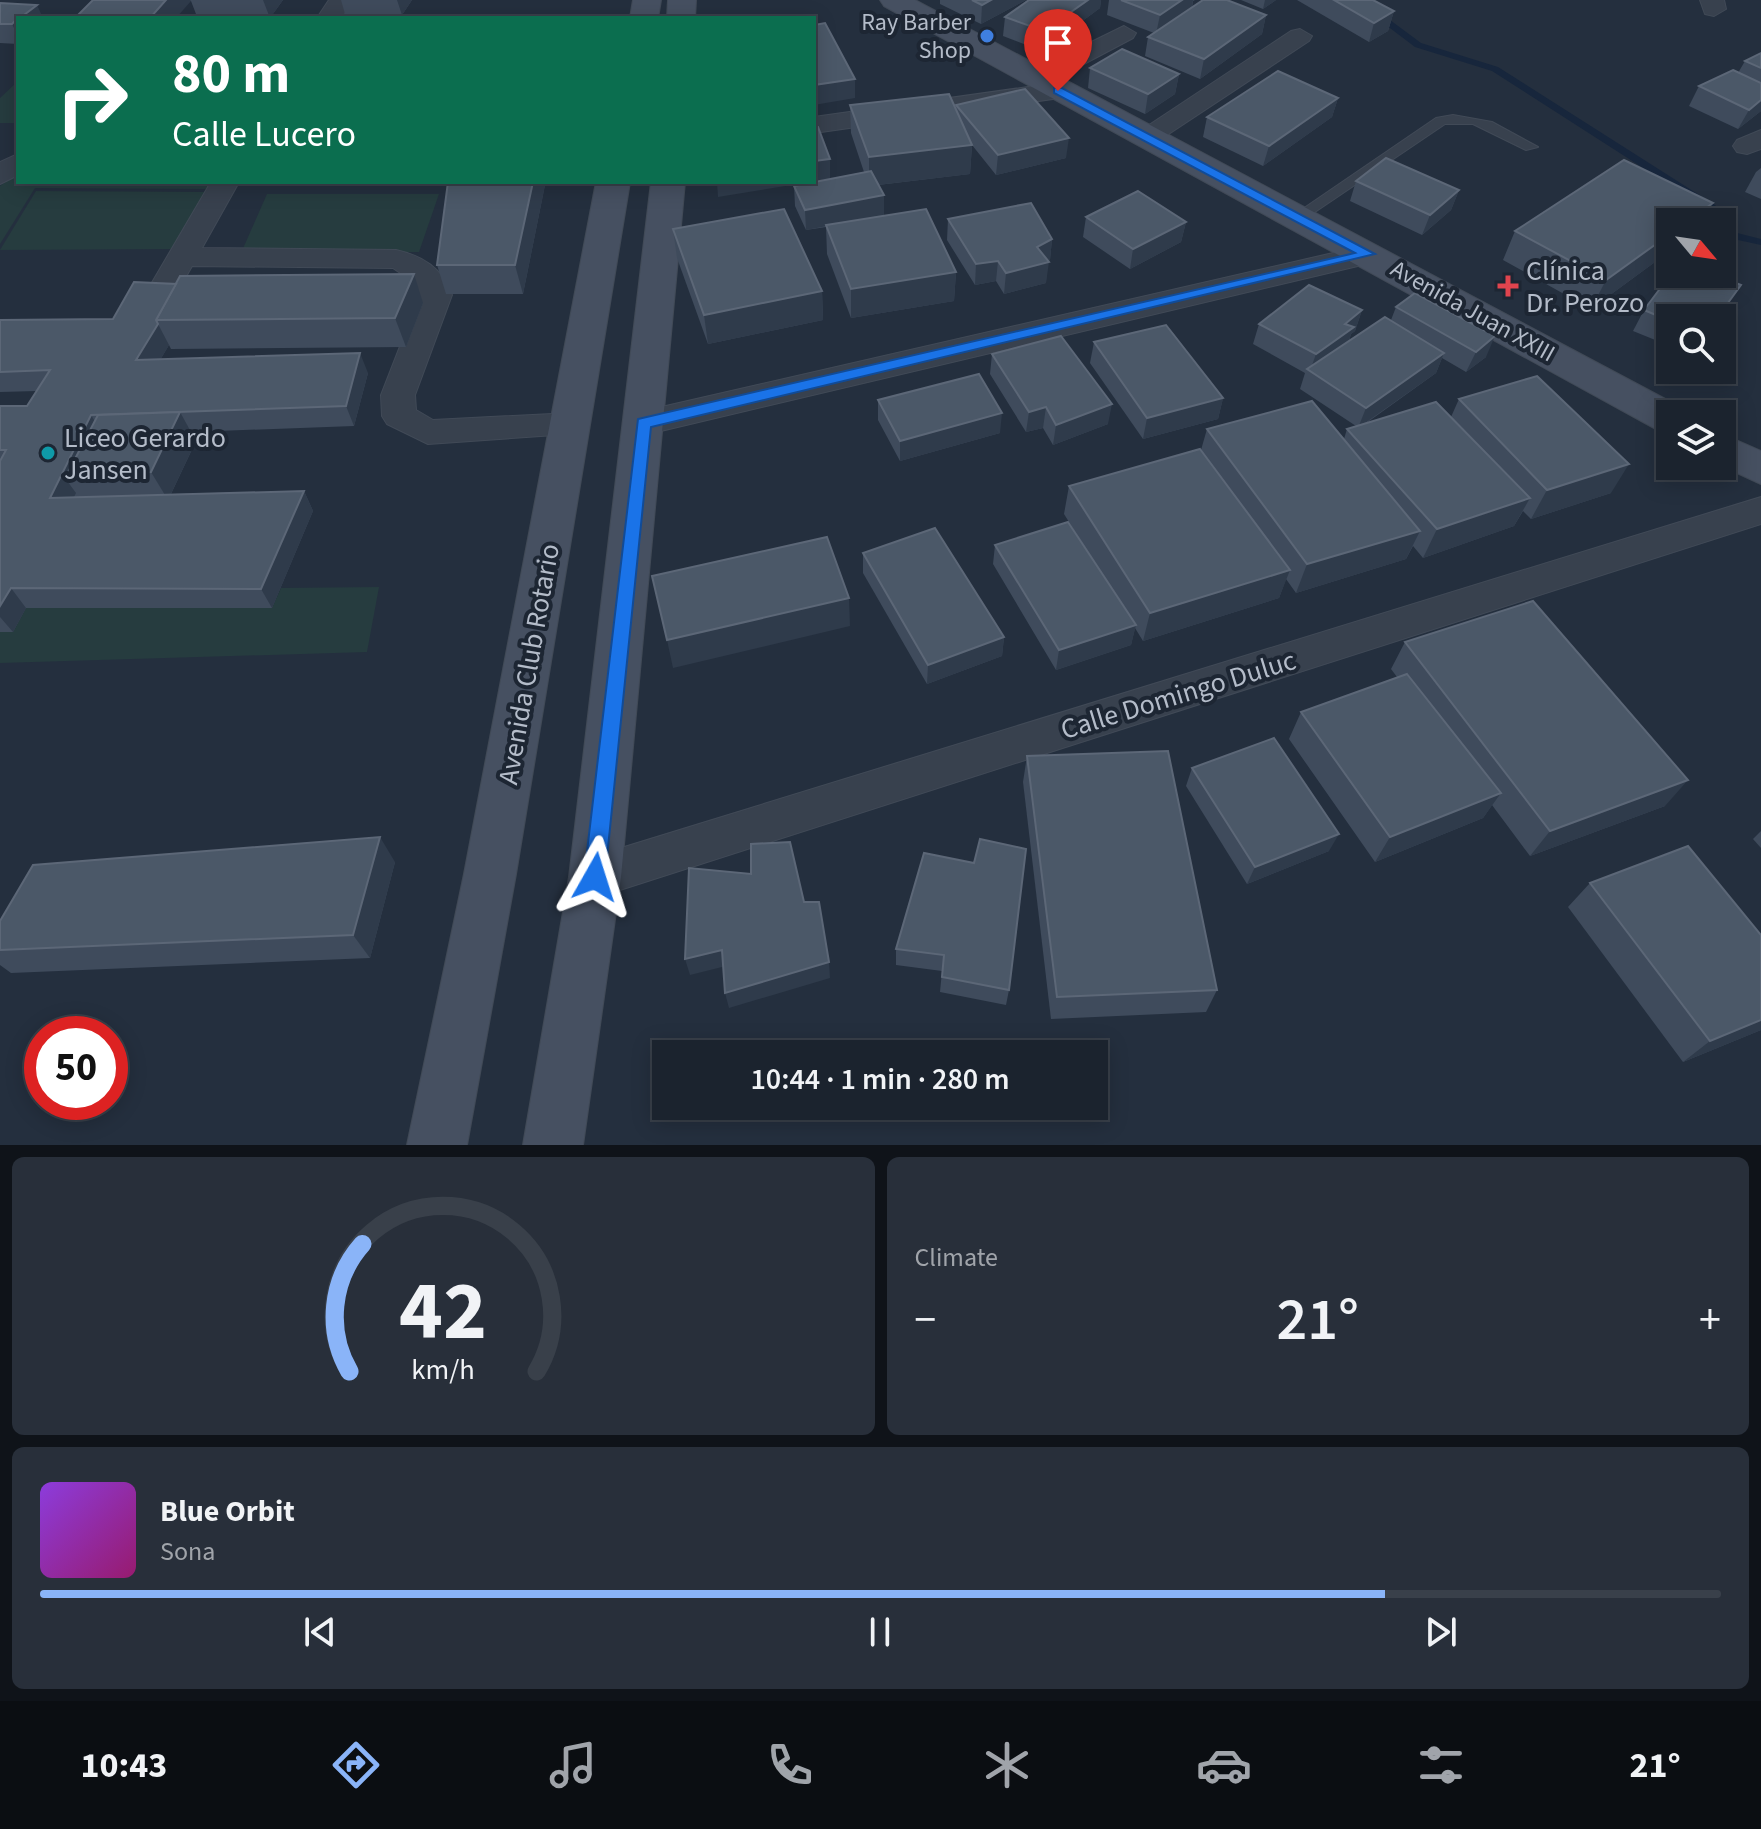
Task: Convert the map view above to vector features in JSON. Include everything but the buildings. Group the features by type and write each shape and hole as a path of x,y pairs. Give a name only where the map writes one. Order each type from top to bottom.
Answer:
{"main road":[{"name":"Avenida Juan XXIII","path":"898,1 1048,85 1368,254 1656,411"},
{"name":"Avenida Club Rotario","path":"437,1145 572,425 613,184"},
{"path":"553,1145 595,877 668,184"},
{"path":"1736,456 1761,469"}],"street":[{"path":"816,125 1048,85 1124,33"},
{"path":"1145,137 1300,36"},
{"path":"156,303 224,184"},
{"path":"644,423 1368,254"},
{"path":"183,257 396,259 410,263 424,273 436,295 398,395 399,416 428,432 572,425"},
{"name":"Calle Domingo Duluc","path":"595,877 1761,510"}],"lane":[{"path":"1298,217 1441,121 1456,117 1474,119 1531,147"}],"green space":[{"path":"16,83 16,123 0,123 0,98"},
{"path":"16,174 16,184 214,184 211,189 35,188 0,244 0,186"},
{"path":"36,191 208,192 177,249 0,250"},
{"path":"267,194 439,194 419,252 241,253"},
{"path":"379,587 367,652 0,663 0,632 13,632 26,608 272,608 281,588"}],"waterway":[{"path":"1357,0 1418,45 1495,69 1711,207 1733,236 1761,242"}],"place":[{"name":"Ray Barber Shop","path":"987,36"},
{"name":"Clínica Dr. Perozo","path":"1508,286"},
{"name":"Liceo Gerardo Jansen","path":"48,453"}],"route":[{"path":"595,877 644,423 1368,254 1058,91"}]}
